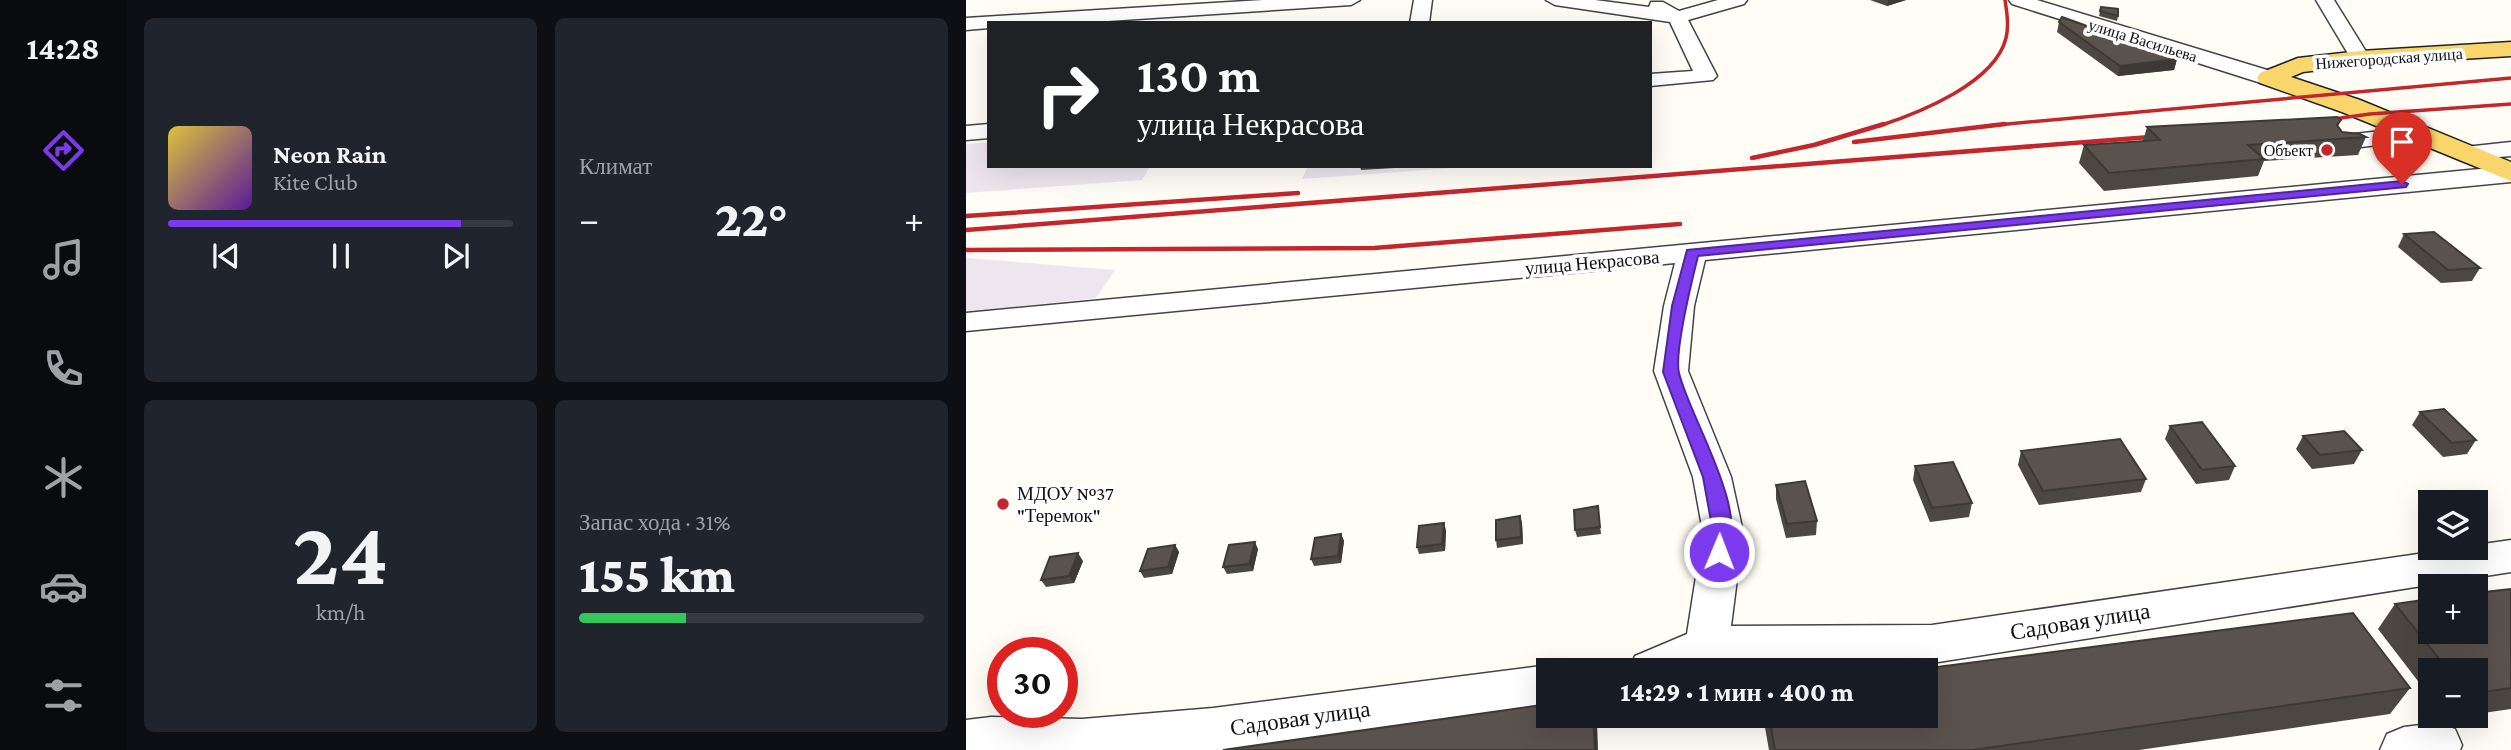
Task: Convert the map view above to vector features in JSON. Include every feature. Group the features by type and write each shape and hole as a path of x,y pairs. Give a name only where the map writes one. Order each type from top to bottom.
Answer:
{"main road":[{"name":"Нижегородская улица","path":"2269,78 2298,65 2360,58 2511,49"},
{"path":"2269,78 2351,106 2511,173"}],"street":[{"path":"1074,20 1098,0"},
{"path":"1047,21 1351,0"},
{"path":"1419,21 1423,0"},
{"path":"1555,0 1677,17 1738,0"},
{"path":"1646,0 1677,17 1706,76 1652,80"},
{"name":"улица Васильева","path":"2018,0 2269,78"},
{"path":"2082,0 2087,23"},
{"path":"2325,0 2360,58"},
{"path":"966,24 987,23"},
{"path":"2345,142 2418,134"},
{"path":"2465,153 2511,149"},
{"name":"улица Некрасова","path":"966,322 2511,173"},
{"path":"1692,253 1679,306 1671,372 1712,477 1723,532 1707,645"},
{"name":"Садовая улица","path":"1678,658 1707,645 1932,644 2511,556"},
{"name":"Садовая улица","path":"981,744 1082,741 1213,730 1536,687"}],"shaded area":[{"path":"987,142 987,168 1149,168 1142,180 966,193 966,144"},
{"path":"1307,168 1452,168 1302,179"},
{"path":"966,258 1115,270 1096,298 966,312"}],"building":[{"path":"2101,7 2118,9 2118,16 2100,11"},
{"path":"2062,17 2101,31 2101,24 2119,30 2119,38 2177,59 2120,66 2059,22"},
{"path":"2337,117 2341,120 2337,125 2342,132 2366,137 2248,145 2264,159 2109,173 2084,145 2160,140 2147,127"},
{"path":"2434,232 2480,268 2448,270 2404,234"},
{"path":"2444,409 2476,440 2452,443 2420,412"},
{"path":"2202,422 2235,466 2202,470 2170,426"},
{"path":"2344,431 2362,450 2320,455 2303,436"},
{"path":"2120,439 2146,479 2043,491 2021,451"},
{"path":"1953,462 1972,503 1932,508 1915,466"},
{"path":"1805,481 1817,521 1787,524 1776,485"},
{"path":"1598,506 1600,527 1575,530 1574,510"},
{"path":"1520,516 1521,537 1496,540 1496,520"},
{"path":"1444,523 1442,544 1417,547 1419,526"},
{"path":"1341,534 1338,556 1311,559 1315,538"},
{"path":"1255,542 1249,564 1223,567 1229,545"},
{"path":"1175,545 1168,567 1140,571 1148,549"},
{"path":"1078,553 1069,576 1041,580 1050,557"},
{"path":"2511,589 2511,688 2488,691 2488,658 2438,658 2427,644 2488,644 2488,592"},
{"path":"2418,601 2418,633 2395,604"},
{"path":"2353,613 2410,688 1972,750 1775,750 1771,728 1938,728 1938,667"},
{"path":"1536,706 1536,728 1594,728 1595,750 1223,750"}],"railway":[{"path":"1879,126 1953,94 1987,69 1999,54 2006,38 2008,24 2005,0"},
{"path":"1996,125 2511,78"},
{"path":"2319,121 2370,114 2511,104"},
{"path":"1752,158 1814,145 1884,124"},
{"path":"1996,125 2005,124"},
{"path":"1854,142 1996,125"},
{"path":"1986,126 1996,125"},
{"path":"966,230 2163,136"},
{"path":"966,216 1298,193"},
{"path":"966,250 1374,248 1680,224"}],"place":[{"name":"Объект","path":"2327,150"},
{"name":"МДОУ №37 \"Теремок\"","path":"1003,504"}],"route":[{"path":"1719,552 1723,532 1712,477 1671,372 1679,306 1692,253 2402,184"}]}
